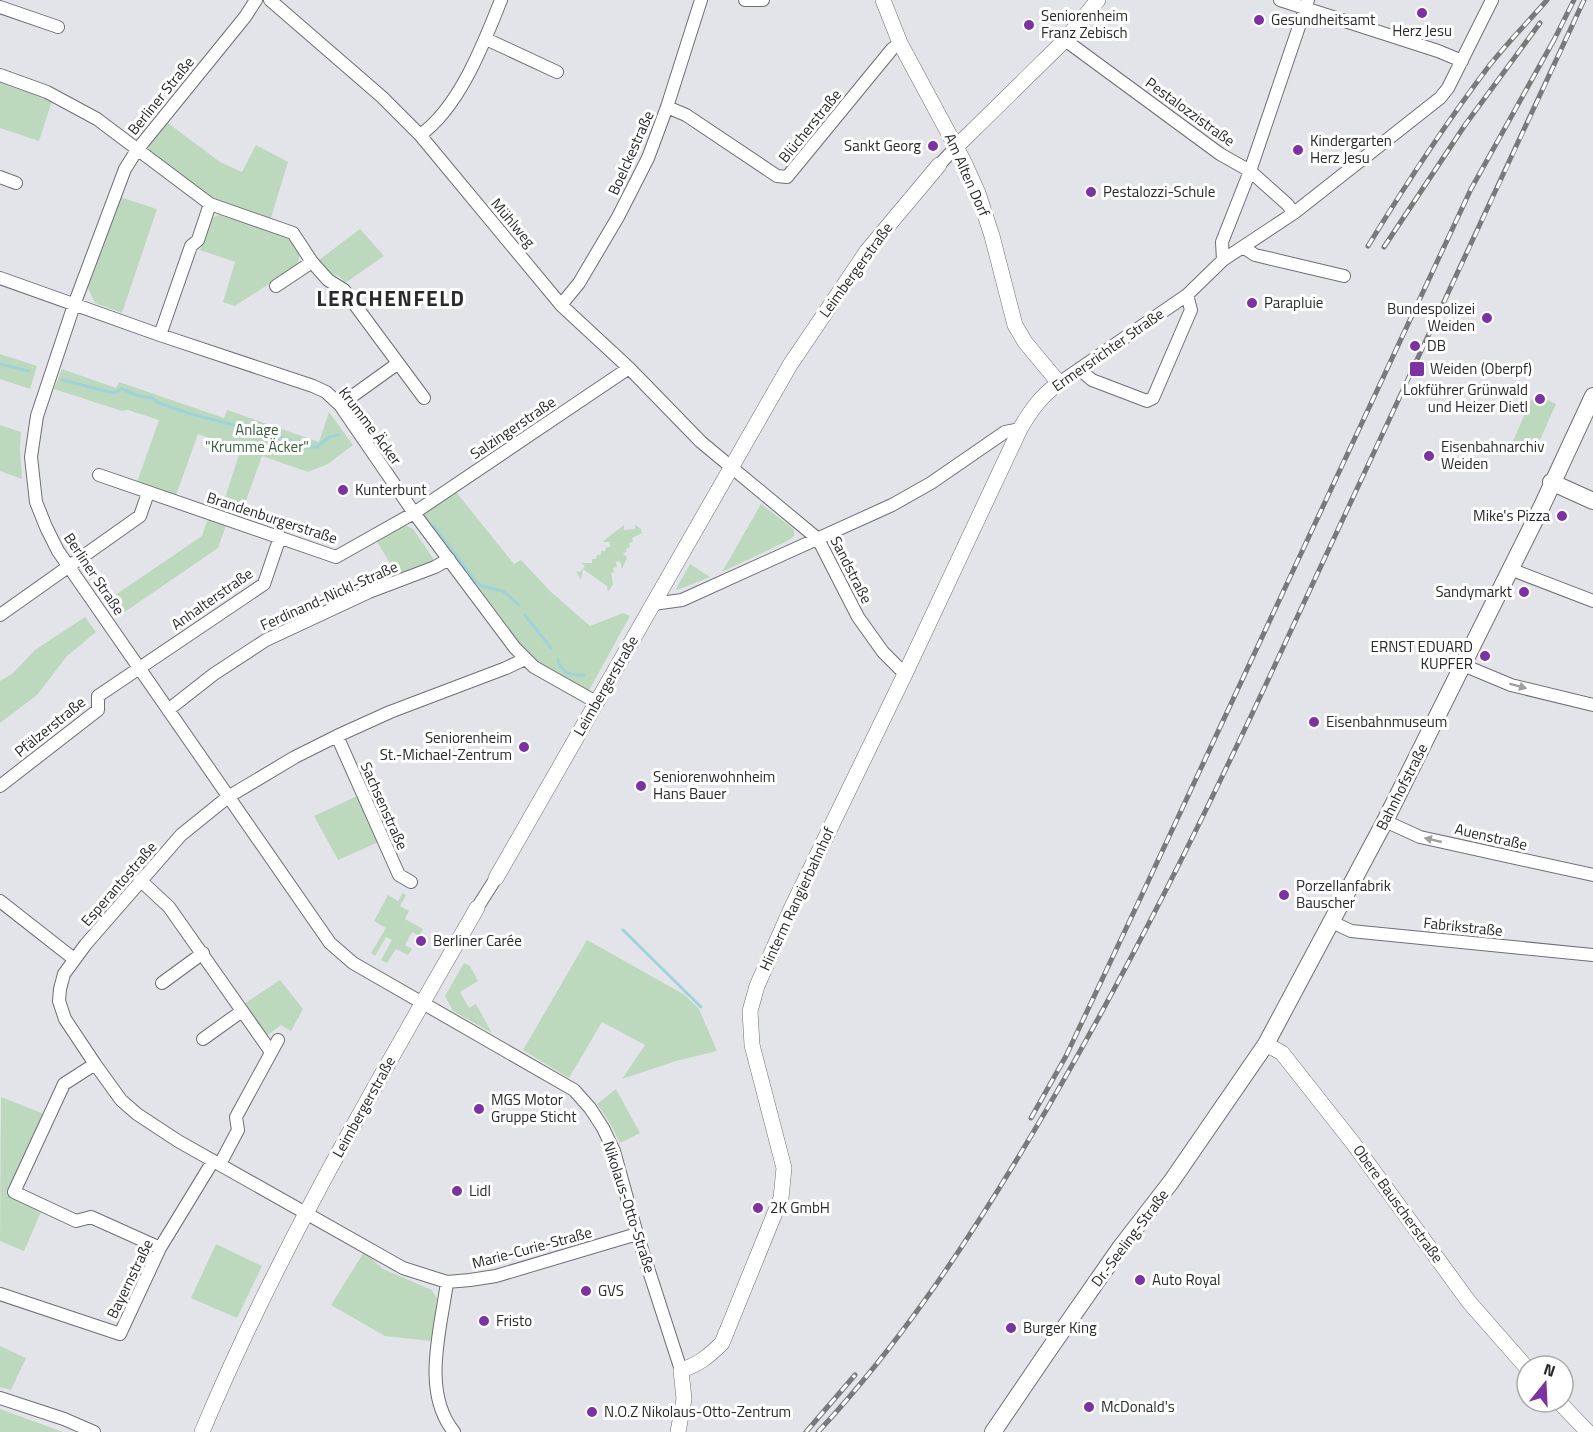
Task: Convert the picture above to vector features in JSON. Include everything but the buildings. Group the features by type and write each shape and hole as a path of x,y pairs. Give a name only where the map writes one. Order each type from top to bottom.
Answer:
{"main road":[{"name":"Bahnhofstraße","path":"1266,1044 1385,821 1593,396"},
{"path":"1551,482 1593,501"},
{"name":"Dr.-Seeling-Straße","path":"993,1432 1120,1248 1171,1182 1266,1044"}],"street":[{"name":"Berliner Straße","path":"256,0 245,17 137,150 117,187 74,305 34,428 31,457 34,492 54,544 330,943 353,963 422,1002"},
{"name":"Mühlweg","path":"270,0 382,97 420,135 561,304 629,368 700,442 731,466"},
{"path":"420,135 433,126 462,85 486,39 501,0"},
{"name":"Boelckestraße","path":"561,304 579,284 618,217 648,158 701,0"},
{"path":"745,0 763,0"},
{"name":"Am Alten Dorf","path":"883,0 900,43 978,193 1015,325 1025,342 1059,383"},
{"name":"Leimbergerstraße","path":"202,1432 265,1293 364,1104 496,878 772,394 867,251 939,165 1065,40 1098,0"},
{"path":"1280,0 1307,4 1462,61"},
{"name":"Ermersrichter Straße","path":"1020,429 1032,408 1046,393 1187,295 1222,260 1293,213 1440,98 1462,61 1492,0"},
{"path":"1222,260 1222,242 1250,171 1307,4"},
{"path":"0,7 58,27"},
{"path":"486,39 557,72"},
{"name":"Pestalozzistraße","path":"1065,40 1220,154 1250,171 1287,204 1293,213"},
{"name":"Blücherstraße","path":"667,107 686,115 777,176 787,177 892,49 900,43"},
{"path":"0,75 47,92 97,119 210,204 293,232 312,262 328,280 344,291 424,398"},
{"path":"0,177 16,183"},
{"path":"160,335 191,246 198,240 210,204"},
{"path":"1243,248 1255,255 1344,276"},
{"path":"276,286 312,262"},
{"name":"Krumme Äcker","path":"0,278 313,386 326,393 340,405 414,513 525,659 534,667 596,702"},
{"path":"1079,369 1092,380 1147,401 1153,398 1191,310 1187,295"},
{"path":"340,405 397,364"},
{"name":"Salzingerstraße","path":"414,513 629,368"},
{"path":"653,604 682,600 892,504 931,483 1005,432 1020,429"},
{"name":"Hinterm Rangierbahnhof","path":"681,1370 695,1366 722,1343 781,1198 784,1168 752,1045 750,1011 757,986 791,909 1020,429"},
{"name":"Sandstraße","path":"731,466 818,539 858,617 883,651 905,674"},
{"name":"Brandenburgerstraße","path":"99,475 336,557 414,513"},
{"path":"0,615 140,516 148,493"},
{"name":"Anhalterstraße","path":"139,668 264,584 280,537"},
{"name":"Ferdinand-Nickl-Straße","path":"168,710 214,674 266,640 359,596 449,560"},
{"path":"1510,569 1593,601"},
{"name":"Esperantostraße","path":"306,1213 162,1131 121,1100 65,1019 59,995 61,982 67,968 140,880 181,835 228,797 295,757 337,736 390,712 525,659"},
{"path":"1463,665 1511,685 1593,705"},
{"name":"Pfälzerstraße","path":"0,786 98,710 98,696 139,668"},
{"name":"Sachsenstraße","path":"337,736 399,875 411,882"},
{"name":"Auenstraße","path":"1385,821 1420,837 1593,875"},
{"path":"140,880 169,907 271,1052"},
{"path":"0,901 74,959"},
{"name":"Fabrikstraße","path":"1332,922 1351,931 1593,956"},
{"path":"162,983 203,953"},
{"name":"Nikolaus-Otto-Straße","path":"422,1002 573,1090 603,1128 614,1151 637,1234 681,1370 684,1399 678,1432"},
{"path":"203,1039 242,1011"},
{"name":"Bayernstraße","path":"0,1294 120,1334 160,1248 238,1130 237,1117 278,1040"},
{"name":"Obere Bauscherstraße","path":"1266,1044 1282,1053 1353,1143 1469,1302 1515,1354"},
{"path":"95,1064 64,1084 14,1192 76,1221 91,1217 160,1248"},
{"name":"Marie-Curie-Straße","path":"306,1213 403,1268 447,1282 496,1276 637,1234"},
{"path":"447,1282 435,1372 441,1410 454,1432"},
{"path":"0,1398 64,1419 94,1432"},
{"path":"1571,1414 1588,1432"}],"green space":[{"path":"0,83 52,101 39,141 0,128"},
{"path":"168,123 220,162 242,172 256,145 288,162 271,218 201,194 148,153 149,146"},
{"path":"120,197 157,209 122,313 95,303 88,288"},
{"path":"223,213 288,236 300,253 298,265 235,306 223,302 235,262 200,250 212,218"},
{"path":"360,229 384,256 345,283 340,277 329,273 319,260"},
{"path":"0,354 37,366 30,389 0,379"},
{"name":"Anlage \"Krumme Äcker\"","path":"62,369 116,388 119,382 224,418 227,410 319,442 329,412 353,445 328,464 308,472 262,456 238,523 228,520 218,548 116,618 105,602 202,536 210,513 219,516 241,449 198,434 174,501 135,488 159,420 128,410 122,411 54,389"},
{"path":"1544,398 1556,404 1540,440 1536,438 1529,453 1515,446 1513,441 1531,400"},
{"path":"0,425 21,432 22,479 0,471"},
{"path":"452,487 514,564 521,560 551,592 590,626 623,613 630,616 587,694 535,662 517,647 420,512"},
{"path":"761,504 791,527 794,530 794,536 722,572"},
{"path":"399,524 413,529 437,564 398,577 375,538"},
{"path":"624,525 624,530 635,529 635,525 641,529 642,533 632,538 633,542 629,543 630,547 626,549 627,552 623,553 627,558 622,569 620,561 616,562 617,567 613,568 614,572 611,573 613,584 608,592 607,586 583,569 581,580 576,571 580,572 585,566 581,563 592,563 592,559 601,555 601,551 610,547 610,542 602,542"},
{"path":"690,564 710,577 677,590 676,589"},
{"path":"85,617 96,632 67,656 37,695 0,723 0,681 12,674 35,650"},
{"path":"357,796 379,842 338,860 314,816"},
{"path":"403,893 406,895 400,906 409,911 405,919 423,929 419,936 412,932 405,945 412,949 408,955 396,949 387,963 381,960 392,940 386,937 375,956 371,953 386,928 374,921 388,895 398,901"},
{"path":"587,940 685,995 699,1009 717,1051 676,1061 622,1079 645,1045 602,1022 569,1078 523,1050"},
{"path":"464,963 470,966 478,981 460,992 469,1008 476,1004 492,1033 453,1011 445,996"},
{"path":"280,980 303,1009 291,1031 281,1025 266,1036 244,1004"},
{"path":"616,1089 640,1133 620,1143 597,1104"},
{"path":"1,1097 44,1114 7,1195 41,1212 24,1251 0,1241"},
{"path":"216,1244 262,1266 237,1318 191,1298"},
{"path":"364,1252 383,1269 432,1290 437,1299 431,1341 385,1336 331,1305"},
{"path":"0,1346 26,1358 11,1390 0,1387"},
{"path":"0,1409 63,1432 0,1432"}],"waterway":[{"path":"0,364 29,371"},
{"path":"62,380 113,393 122,389 188,413 233,425 247,425 252,430 260,429 272,436 278,436 305,447 317,447 329,437 339,435"},
{"path":"434,526 476,582 482,586 503,591 519,605"},
{"path":"525,615 551,648"},
{"path":"558,660 568,673 584,675"},
{"path":"623,930 701,1007"}],"railway":[{"path":"1368,246 1426,154 1473,88 1496,57 1547,0"},
{"path":"1552,44 1574,0"},
{"path":"818,1432 877,1364 956,1255 1064,1080 1132,956 1257,703 1584,0"},
{"path":"1384,247 1465,125 1540,23"},
{"path":"1031,1118 1066,1056 1471,189 1555,38"},
{"path":"806,1432 855,1375"}],"place":[{"name":"Herz Jesu","path":"1422,13"},
{"name":"Gesundheitsamt","path":"1259,20"},
{"name":"Seniorenheim Franz Zebisch","path":"1029,25"},
{"name":"Sankt Georg","path":"933,146"},
{"name":"Kindergarten Herz Jesu","path":"1298,150"},
{"name":"Pestalozzi-Schule","path":"1091,192"},
{"name":"Parapluie","path":"1252,303"},
{"name":"Bundespolizei Weiden","path":"1487,318"},
{"name":"DB","path":"1415,346"},
{"name":"Weiden (Oberpf)","path":"1417,369"},
{"name":"Lokführer Grünwald und Heizer Dietl","path":"1540,399"},
{"name":"Eisenbahnarchiv Weiden","path":"1429,456"},
{"name":"Kunterbunt","path":"343,490"},
{"name":"Mike's Pizza","path":"1562,516"},
{"name":"Sandymarkt","path":"1524,592"},
{"name":"ERNST EDUARD KUPFER","path":"1485,656"},
{"name":"Eisenbahnmuseum","path":"1314,722"},
{"name":"Seniorenheim St.-Michael-Zentrum","path":"524,747"},
{"name":"Seniorenwohnheim Hans Bauer","path":"641,786"},
{"name":"Porzellanfabrik Bauscher","path":"1284,895"},
{"name":"Berliner Carée","path":"421,941"},
{"name":"MGS Motor Gruppe Sticht","path":"479,1109"},
{"name":"Lidl","path":"457,1191"},
{"name":"2K GmbH","path":"758,1208"},
{"name":"Auto Royal","path":"1140,1280"},
{"name":"GVS","path":"586,1291"},
{"name":"Fristo","path":"484,1321"},
{"name":"Burger King","path":"1011,1328"},
{"name":"McDonald's","path":"1089,1407"},
{"name":"N.O.Z Nikolaus-Otto-Zentrum","path":"592,1412"}],"district":[{"name":"LERCHENFELD","path":"391,299"}]}
